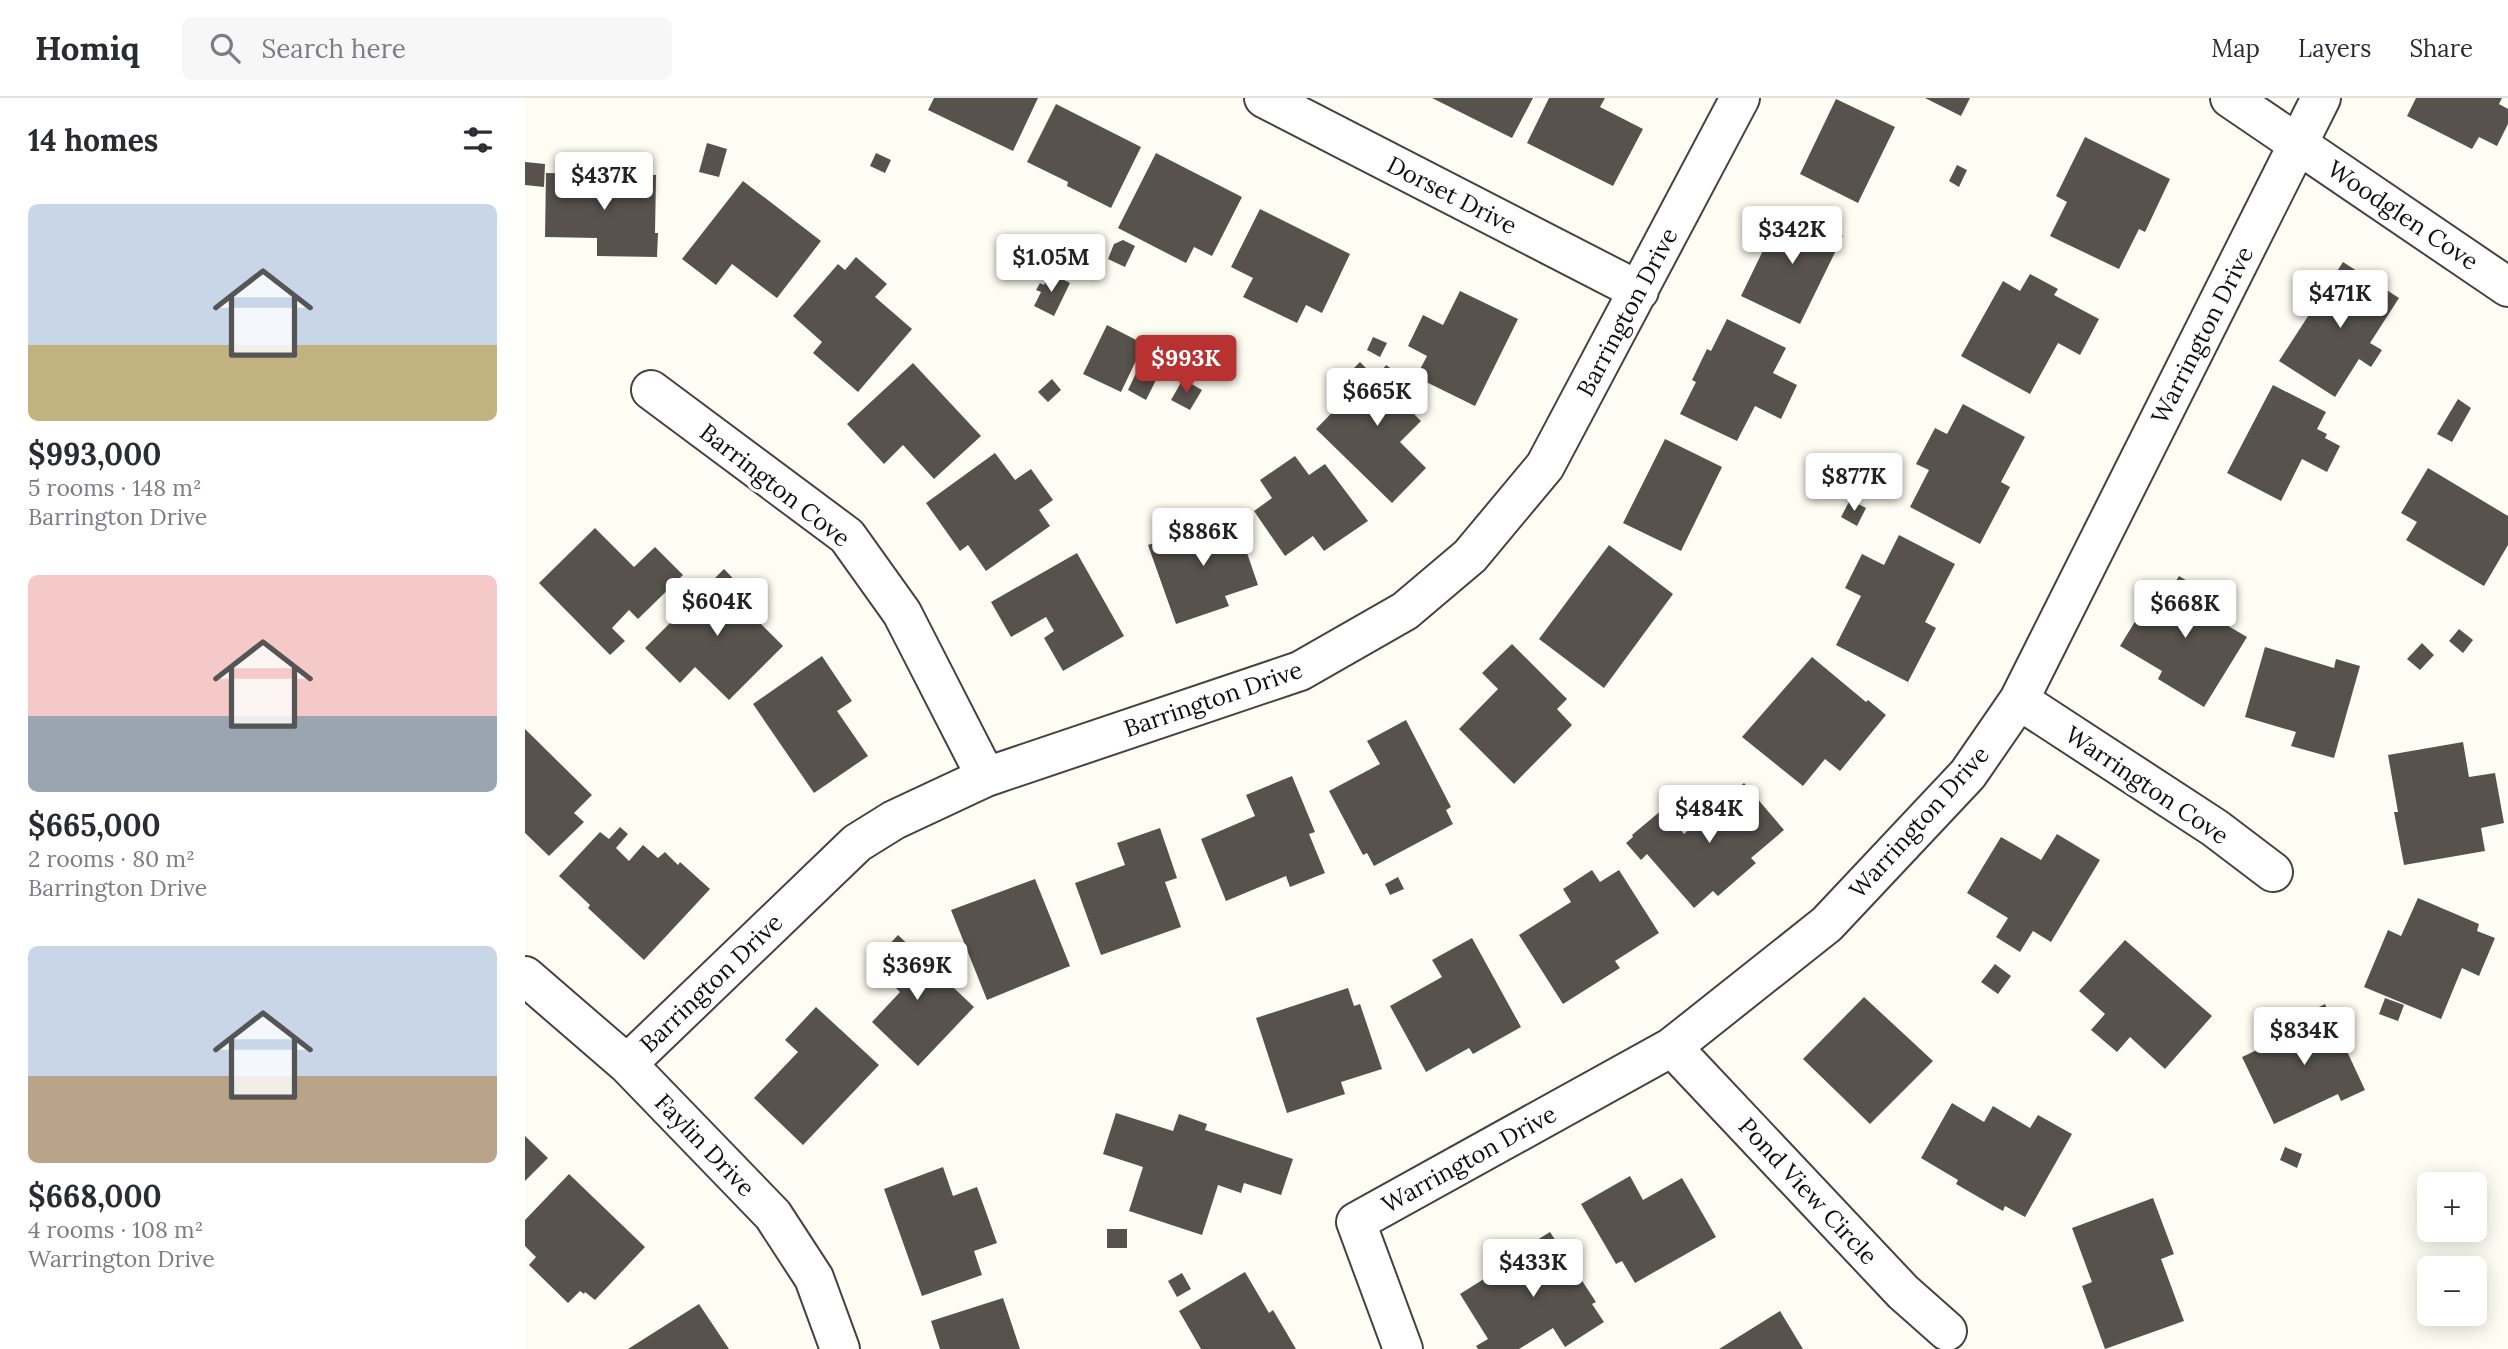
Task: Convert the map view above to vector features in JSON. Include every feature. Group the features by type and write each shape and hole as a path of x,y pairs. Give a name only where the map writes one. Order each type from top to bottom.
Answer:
{"street":[{"name":"Dorset Drive","path":"1264,98 1639,291"},
{"name":"Barrington Drive","path":"628,1064 857,843 894,820 986,777 1300,671 1405,611 1469,556 1545,466 1741,98"},
{"name":"Woodglen Cove","path":"2230,98 2508,287"},
{"name":"Warrington Drive","path":"1403,1349 1356,1222 1672,1046 1827,924 1968,774 2019,700 2321,98"},
{"name":"Barrington Cove","path":"651,390 847,536 902,613 986,777"},
{"name":"Warrington Cove","path":"2019,700 2215,828 2273,872"},
{"name":"Faylin Drive","path":"525,976 628,1064 773,1216 814,1278 840,1349"},
{"name":"Pond View Circle","path":"1672,1046 1903,1292 1947,1331"}],"building":[{"path":"934,98 1038,98 1013,151 928,110"},
{"path":"1432,98 1533,98 1512,138"},
{"path":"1549,98 1605,98 1600,107 1643,129 1613,186 1527,143"},
{"path":"1925,98 1970,98 1961,116"},
{"path":"2416,98 2502,98 2499,104 2508,109 2508,124 2497,146 2479,137 2472,149 2407,116"},
{"path":"1836,99 1895,127 1858,203 1800,174"},
{"path":"1056,104 1141,147 1111,208 1067,186 1068,182 1027,162"},
{"path":"2085,137 2170,179 2145,232 2139,229 2119,269 2050,236 2067,202 2056,196"},
{"path":"707,143 727,149 719,177 699,172"},
{"path":"876,153 891,160 885,173 870,166"},
{"path":"1156,153 1242,197 1212,256 1194,247 1186,263 1118,228"},
{"path":"525,162 545,164 544,187 525,185"},
{"path":"1957,165 1967,170 1959,187 1949,181"},
{"path":"546,173 656,175 657,257 597,256 597,238 545,237"},
{"path":"743,181 821,241 777,298 732,264 716,285 682,259"},
{"path":"1784,207 1843,236 1800,324 1741,296"},
{"path":"1260,209 1350,254 1322,313 1306,305 1297,323 1243,297 1253,278 1231,267"},
{"path":"1123,240 1135,246 1125,267 1108,259 1114,244"},
{"path":"856,257 887,284 875,297 912,329 858,392 813,353 822,342 793,316 838,264 845,270"},
{"path":"2343,262 2399,298 2370,343 2382,350 2371,367 2359,359 2335,397 2279,361"},
{"path":"1050,273 1070,283 1054,316 1034,306 1041,292 1036,290 1040,283 1044,285"},
{"path":"2030,274 2058,289 2054,295 2099,319 2080,355 2058,343 2030,394 1961,356 2003,281 2020,291"},
{"path":"1460,291 1518,319 1475,406 1416,377 1427,356 1408,346 1423,315 1443,325"},
{"path":"1727,319 1786,348 1773,373 1797,385 1781,419 1755,406 1737,441 1680,414 1696,382 1692,380 1707,349 1711,351"},
{"path":"1107,325 1144,344 1121,392 1083,374"},
{"path":"1373,337 1387,343 1380,357 1367,350"},
{"path":"1360,362 1378,376 1386,365 1426,393 1412,412 1421,421 1400,442 1426,468 1392,503 1316,429 1351,393 1340,382"},
{"path":"913,363 981,436 934,479 903,445 884,464 847,424"},
{"path":"1138,369 1157,378 1146,400 1128,390"},
{"path":"1052,379 1061,390 1048,402 1038,392"},
{"path":"1183,379 1202,390 1190,410 1171,400"},
{"path":"2273,385 2326,412 2317,429 2327,434 2325,438 2340,446 2327,472 2302,459 2281,501 2227,473"},
{"path":"2458,399 2471,408 2452,442 2437,434"},
{"path":"1963,404 2025,437 2001,482 2010,487 1980,544 1910,507 1929,470 1916,464 1935,428 1947,434"},
{"path":"1665,439 1722,467 1681,551 1623,523"},
{"path":"995,453 1015,480 1031,469 1053,500 1039,510 1050,526 986,571 968,545 960,551 926,503"},
{"path":"1295,456 1309,475 1325,464 1368,521 1324,551 1313,536 1285,556 1254,511 1272,498 1260,480"},
{"path":"2428,468 2508,516 2508,545 2484,586 2406,540 2417,522 2401,513"},
{"path":"1850,500 1866,508 1857,526 1841,517"},
{"path":"1234,515 1258,585 1225,596 1229,606 1176,624 1148,545"},
{"path":"595,528 634,567 655,547 683,575 638,619 629,610 612,628 625,641 610,655 539,583"},
{"path":"1899,535 1955,564 1925,622 1936,628 1908,682 1836,645 1861,596 1845,588 1862,554 1884,565"},
{"path":"1609,545 1673,594 1604,688 1539,639"},
{"path":"1077,553 1124,636 1063,671 1044,638 1054,631 1046,617 1011,637 991,602"},
{"path":"724,569 763,609 755,618 783,646 729,700 695,667 680,683 645,648"},
{"path":"2179,576 2222,602 2213,617 2247,637 2204,707 2158,679 2162,671 2120,646 2158,584 2170,591"},
{"path":"2459,629 2473,640 2463,653 2449,641"},
{"path":"2422,643 2434,655 2420,670 2407,659"},
{"path":"1512,644 1567,699 1557,709 1572,725 1514,784 1459,729 1498,689 1482,673"},
{"path":"2265,647 2334,668 2336,659 2360,666 2334,758 2291,746 2296,732 2245,717"},
{"path":"822,656 852,701 837,711 868,756 814,793 753,704"},
{"path":"1812,657 1866,702 1868,700 1886,715 1840,771 1825,759 1803,786 1742,737"},
{"path":"1406,720 1451,807 1446,810 1453,824 1374,866 1367,853 1363,855 1329,791 1380,764 1367,741"},
{"path":"525,729 592,795 574,813 584,822 549,856 525,833"},
{"path":"2463,742 2469,777 2495,773 2504,823 2481,828 2485,851 2404,865 2394,812 2398,812 2388,755"},
{"path":"1292,776 1315,832 1309,834 1325,873 1290,887 1286,876 1226,901 1201,839 1255,816 1246,795"},
{"path":"1744,783 1784,830 1751,858 1756,863 1718,896 1713,891 1694,908 1647,854 1641,860 1626,843 1663,809 1684,834"},
{"path":"620,827 628,834 616,848 629,861 643,845 658,858 665,852 710,889 644,960 588,908 590,905 559,876 600,832 609,839"},
{"path":"1160,828 1177,878 1165,882 1181,927 1101,955 1075,883 1125,865 1117,843"},
{"path":"2057,834 2100,860 2051,942 2033,931 2020,952 1996,937 2008,918 1967,893 2001,837 2041,860"},
{"path":"1592,870 1600,882 1619,870 1659,933 1615,961 1620,968 1563,1004 1519,935 1571,902 1563,889"},
{"path":"1398,877 1404,889 1390,895 1385,884"},
{"path":"1035,879 1070,966 987,1000 951,910"},
{"path":"2418,898 2479,924 2477,931 2495,938 2479,976 2462,968 2441,1019 2364,987 2388,930 2401,936"},
{"path":"898,935 974,1007 918,1066 872,1022 900,992 871,964"},
{"path":"1472,938 1521,1027 1473,1054 1469,1048 1426,1072 1390,1006 1442,977 1432,960"},
{"path":"2125,940 2212,1016 2165,1069 2130,1037 2117,1052 2091,1030 2105,1014 2079,991"},
{"path":"1995,964 2011,976 1998,994 1981,982"},
{"path":"1348,988 1354,1006 1360,1004 1382,1069 1341,1082 1345,1094 1287,1113 1256,1018"},
{"path":"1864,997 1933,1061 1870,1124 1803,1059"},
{"path":"2385,998 2404,1005 2398,1021 2379,1014"},
{"path":"2325,1004 2365,1090 2341,1101 2338,1094 2274,1124 2242,1057 2289,1035 2284,1024"},
{"path":"816,1007 879,1065 803,1145 754,1098 798,1052 785,1040"},
{"path":"1952,1103 1984,1122 1993,1106 2030,1128 2038,1115 2072,1134 2025,1217 2005,1206 2003,1211 1994,1206 1956,1184 1958,1180 1921,1158"},
{"path":"1116,1113 1173,1131 1179,1114 1207,1124 1205,1130 1293,1159 1281,1195 1244,1183 1241,1193 1218,1185 1202,1235 1129,1211 1143,1167 1103,1154"},
{"path":"525,1136 548,1158 525,1181"},
{"path":"2285,1147 2302,1154 2297,1168 2280,1160"},
{"path":"943,1167 953,1196 977,1187 997,1243 974,1251 982,1275 922,1296 884,1189"},
{"path":"569,1174 645,1247 595,1300 580,1291 568,1303 529,1265 536,1257 525,1246 525,1220"},
{"path":"1630,1176 1643,1200 1682,1178 1716,1237 1635,1283 1622,1261 1616,1264 1581,1204"},
{"path":"2153,1198 2174,1254 2161,1259 2184,1321 2105,1349 2082,1286 2092,1282 2072,1228"},
{"path":"1107,1229 1127,1229 1127,1248 1107,1248"},
{"path":"1550,1232 1596,1302 1592,1304 1604,1322 1565,1347 1553,1328 1519,1349 1478,1349 1476,1346 1488,1339 1460,1294 1506,1265 1503,1261"},
{"path":"1245,1272 1269,1313 1273,1310 1296,1349 1201,1349 1179,1311"},
{"path":"1182,1273 1191,1289 1177,1297 1168,1281"},
{"path":"1003,1298 1020,1349 940,1349 931,1321"},
{"path":"699,1304 729,1349 628,1349"},
{"path":"1780,1311 1803,1349 1719,1349"}]}
